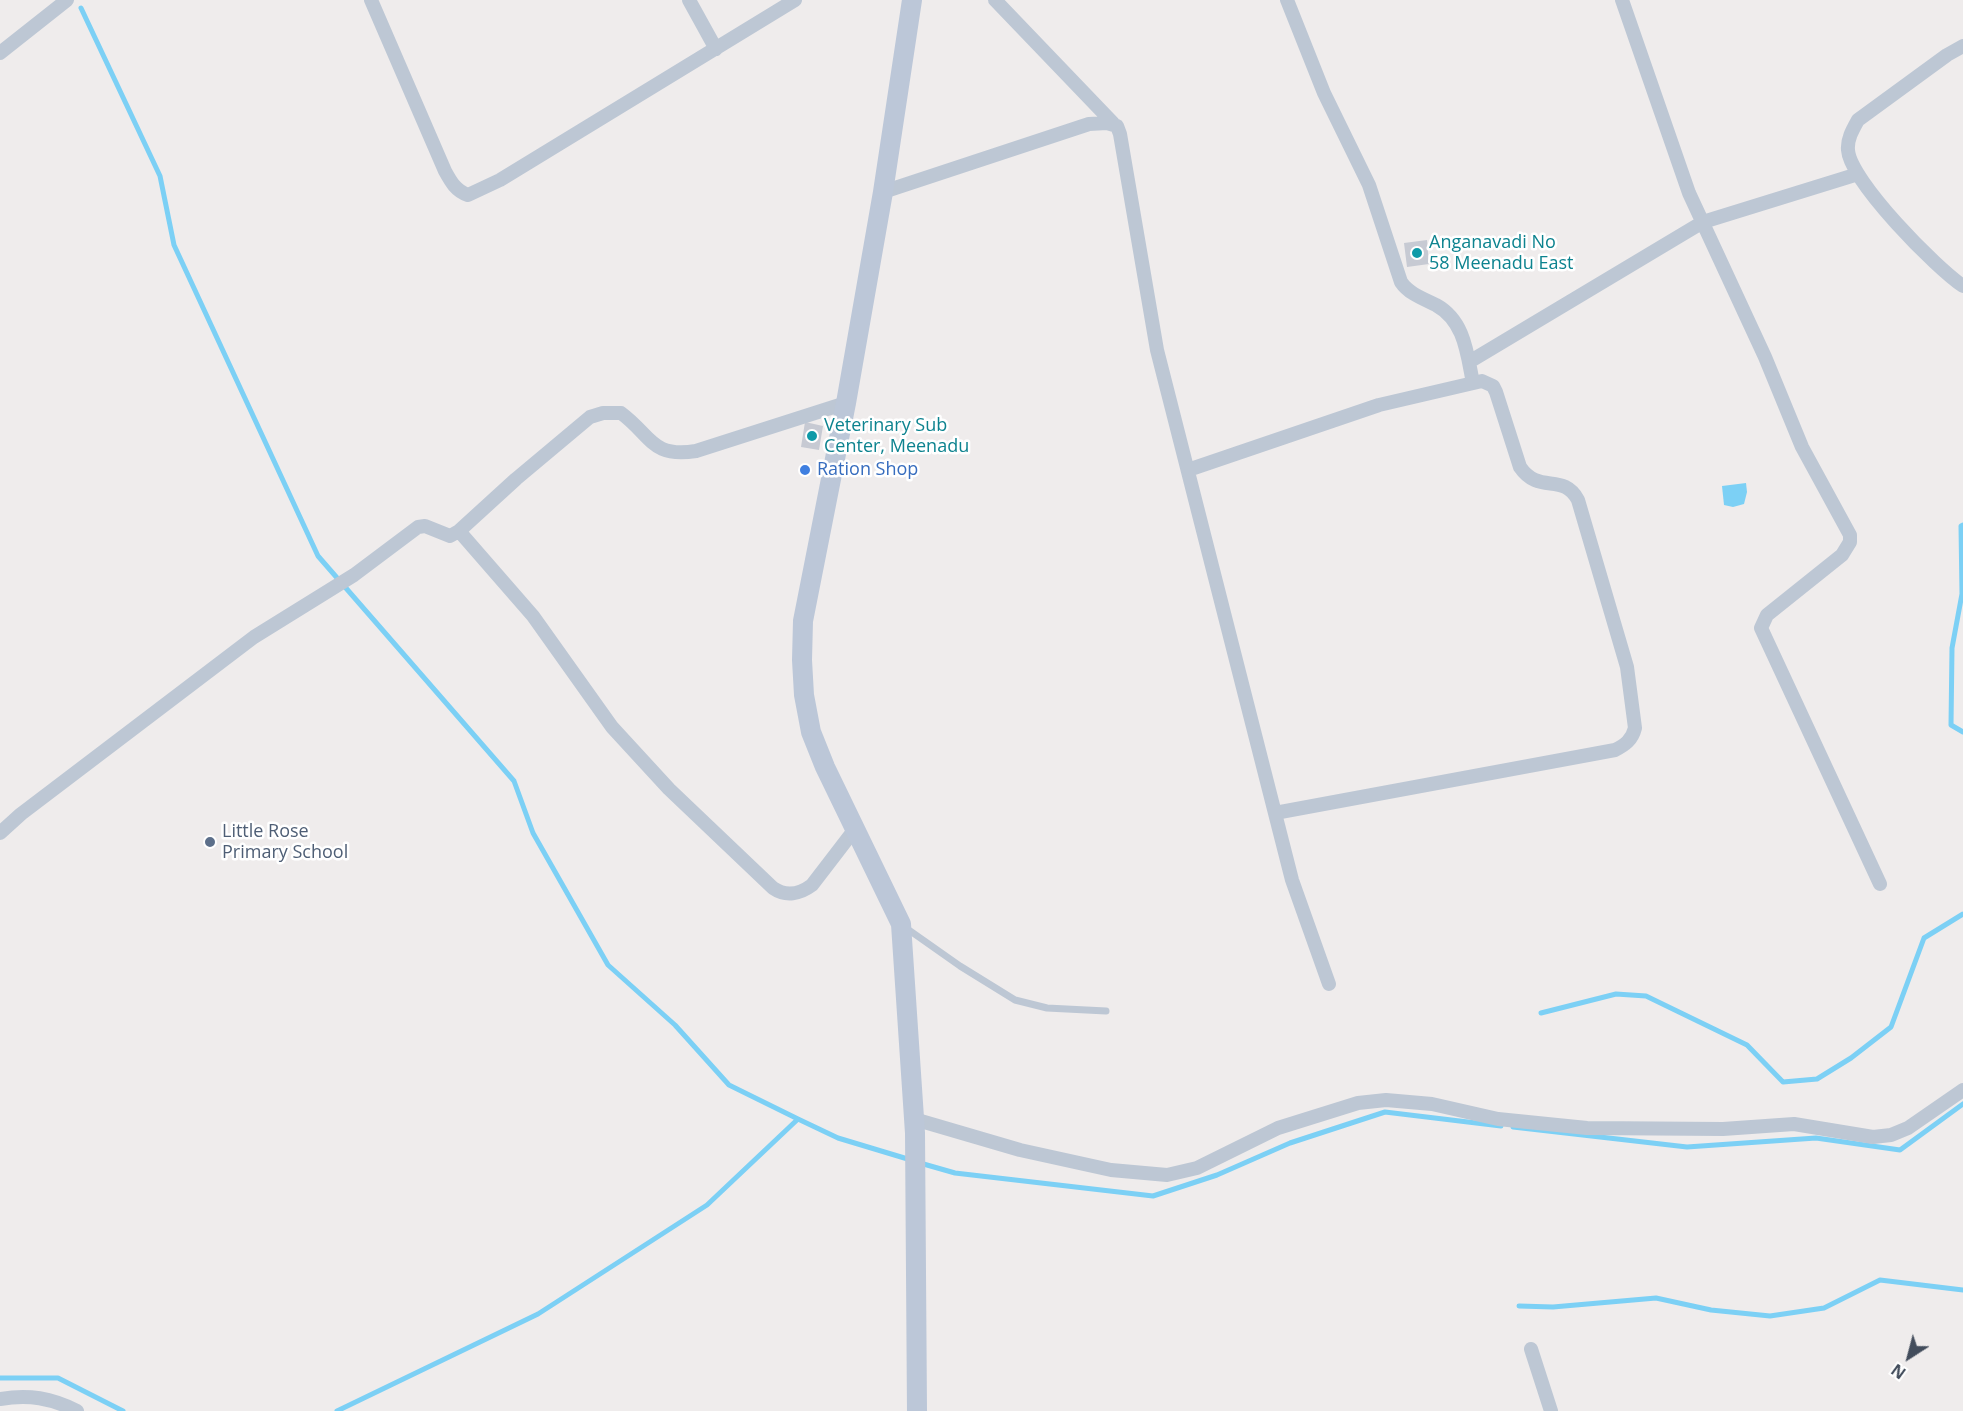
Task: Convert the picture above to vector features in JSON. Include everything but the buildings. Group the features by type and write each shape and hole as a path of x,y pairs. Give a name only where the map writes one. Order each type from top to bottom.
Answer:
{"street":[{"path":"0,53 67,0"},
{"path":"371,0 445,171 455,187 461,193 468,195 500,180 795,0"},
{"path":"689,0 716,49"},
{"path":"912,0 883,192 846,403 803,621 802,660 804,695 811,732 901,924 915,1126 917,1411"},
{"path":"994,0 1117,126 1120,134 1157,350 1293,880 1329,984"},
{"path":"1287,0 1324,93 1369,185 1401,282 1410,291 1443,309 1459,326 1473,383"},
{"path":"1622,0 1689,193 1765,357 1802,447 1850,535 1851,542 1842,555 1767,615 1761,628 1880,884"},
{"path":"1963,46 1947,55 1858,120 1850,134 1848,150 1851,163 1882,206 1946,275 1963,286"},
{"path":"883,192 1089,124 1113,123"},
{"path":"1468,362 1703,222 1858,174"},
{"path":"1188,470 1379,405 1482,381 1493,386 1520,467 1526,476 1537,482 1564,486 1575,494 1627,667 1635,729 1633,737 1624,746 1615,750 1275,813"},
{"path":"0,833 21,814 254,637 354,575 418,527 425,526 450,536 459,531 583,421 603,413 621,413 656,447 675,453 696,451 846,403"},
{"path":"459,531 533,616 612,727 669,789 773,888 786,894 805,891 855,829"},
{"path":"915,1126 1111,1170 1167,1175 1197,1168 1278,1128 1367,1102 1386,1100 1432,1104 1498,1119 1587,1128 1723,1129 1794,1124 1873,1137 1892,1135 1908,1128 1963,1090"},
{"path":"1531,1349 1551,1411"},
{"path":"0,1399 38,1397 57,1401 77,1411"}],"lane":[{"path":"901,924 960,966 1015,1000 1047,1008 1106,1011"}],"water":[{"path":"1746,483 1747,492 1744,504 1733,507 1724,505 1722,486"}],"waterway":[{"path":"81,8 160,176 174,245 318,556 514,781 533,833 608,965 675,1025 729,1085 798,1119"},
{"path":"1963,525 1961,526 1962,594 1952,648 1951,725 1963,732"},
{"path":"1541,1013 1616,994 1646,996 1747,1045 1783,1082 1817,1079 1851,1058 1891,1027 1924,938 1963,914"},
{"path":"1513,1127 1687,1147 1816,1138 1900,1150 1963,1104"},
{"path":"920,1163 955,1173 1153,1196 1217,1175 1290,1143 1385,1112 1501,1126"},
{"path":"337,1411 538,1314 707,1205 798,1119 838,1138 911,1160"},
{"path":"1519,1306 1553,1307 1656,1298 1711,1310 1770,1316 1824,1308 1880,1280 1963,1290"},
{"path":"0,1378 58,1378 123,1411"}],"place":[{"name":"Anganavadi No 58 Meenadu East","path":"1417,253"},
{"name":"Veterinary Sub Center, Meenadu","path":"812,436"},
{"name":"Ration Shop","path":"805,470"},
{"name":"Little Rose Primary School","path":"210,842"}]}
